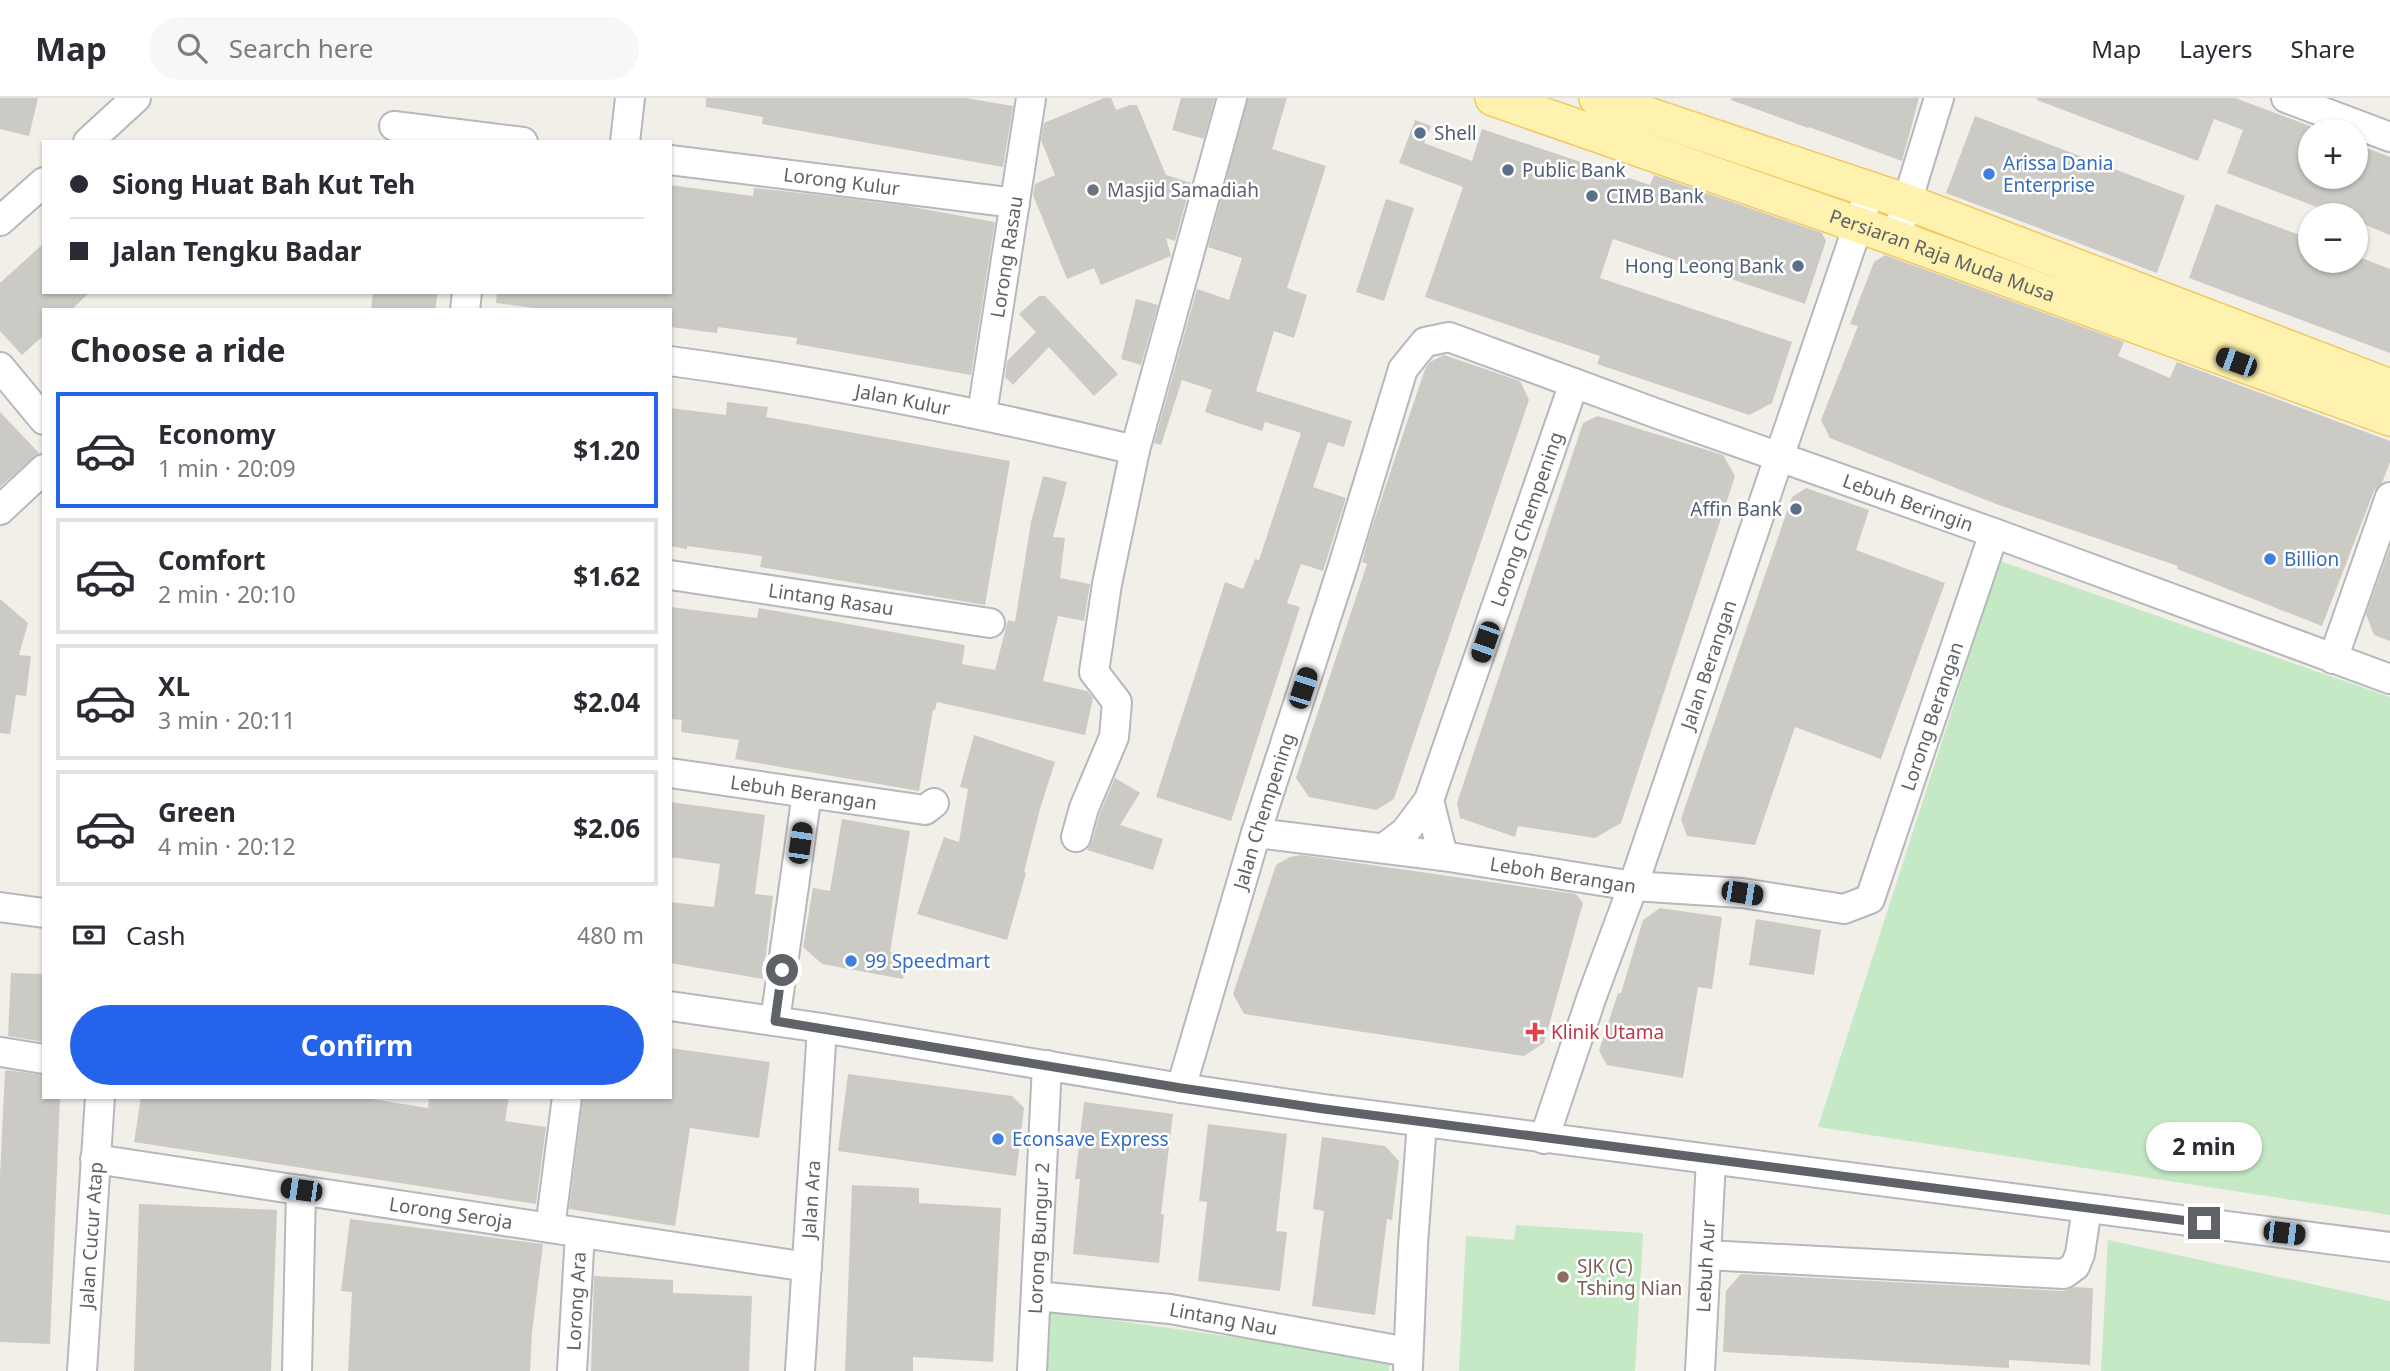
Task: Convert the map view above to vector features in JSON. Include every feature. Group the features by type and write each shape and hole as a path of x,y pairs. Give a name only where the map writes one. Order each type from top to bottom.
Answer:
{"main road":[{"name":"Persiaran Raja Muda Musa","path":"1493,98 1896,238 2390,418"},
{"name":"Persiaran Raja Muda Musa","path":"1597,98 1907,202 2390,387"}],"street":[{"path":"90,140 136,98"},
{"path":"625,140 630,98"},
{"name":"Lorong Rasau","path":"982,414 1031,98"},
{"path":"1076,837 1084,808 1114,737 1117,702 1094,672 1107,584 1135,450 1231,98"},
{"path":"1896,238 1940,98"},
{"path":"2286,98 2390,137"},
{"path":"394,126 489,140"},
{"name":"Lorong Kulur","path":"672,160 1015,203"},
{"path":"0,221 42,184"},
{"name":"Jalan Berangan","path":"1544,1139 1870,190"},
{"name":"Lebuh Beringin","path":"1425,342 1449,337 2390,679"},
{"name":"Jalan Chempening","path":"1181,1088 1256,833 1339,580 1403,369 1425,342"},
{"name":"Jalan Kulur","path":"672,361 779,376 982,414 1135,450"},
{"path":"0,367 42,418"},
{"name":"Lorong Chempening","path":"1429,800 1574,383"},
{"path":"0,510 42,471"},
{"path":"2333,659 2390,497"},
{"name":"Lorong Berangan","path":"1870,899 1994,533"},
{"name":"Lintang Rasau","path":"672,575 990,623"},
{"name":"Lebuh Berangan","path":"672,773 925,810 934,803"},
{"path":"775,1021 807,793"},
{"path":"1384,848 1405,832 1429,800"},
{"path":"1429,800 1443,856"},
{"name":"Leboh Berangan","path":"1256,833 1443,856 1633,886 1742,893 1843,909 1870,899"},
{"path":"0,907 42,913"},
{"path":"672,1006 822,1028 1181,1088 1422,1122 2390,1247"},
{"name":"Jalan Ara","path":"800,1371 822,1028"},
{"path":"1,1052 42,1059"},
{"name":"Lorong Bungur 2","path":"1032,1371 1047,1065"},
{"name":"Jalan Cucur Atap","path":"82,1371 100,1099"},
{"path":"550,1228 567,1099"},
{"path":"1408,1361 1422,1122"},
{"name":"Lorong Seroja","path":"95,1159 807,1268"},
{"name":"Lebuh Aur","path":"1700,1371 1711,1160"},
{"path":"297,1371 301,1190"},
{"path":"1706,1255 2064,1274 2075,1266 2080,1254 2087,1208"},
{"name":"Lorong Ara","path":"572,1371 580,1233"},
{"name":"Lintang Nau","path":"1036,1296 1170,1309 1408,1361"}],"green space":[{"path":"2000,561 2390,697 2390,1215 1818,1127"},
{"path":"1516,1225 1643,1233 1635,1371 1459,1371 1466,1236 1514,1240"},
{"path":"2108,1240 2390,1301 2390,1371 2101,1371"},
{"path":"1048,1311 1389,1359 1389,1371 1047,1371"}],"building":[{"path":"0,98 38,98 29,136 0,129"},
{"path":"706,98 966,98 1013,106 1003,167 762,124 763,117 706,107"},
{"name":"Masjid Samadiah","path":"1104,98 1111,98 1116,110 1137,105 1166,175 1191,183 1175,241 1166,238 1171,256 1101,285 1094,268 1067,279 1033,195 1035,184 1055,175 1041,140 1044,123"},
{"path":"1181,98 1215,98 1204,139 1172,130"},
{"path":"1248,98 1287,98 1272,149 1326,166 1287,288 1307,295 1294,338 1274,331 1256,391 1352,421 1344,447 1328,442 1313,487 1346,498 1323,571 1301,564 1287,603 1300,607 1231,821 1156,797 1225,582 1243,589 1255,559 1259,560 1301,433 1265,422 1262,431 1205,412 1212,390 1182,380 1161,445 1154,443 1197,289 1229,300 1242,258 1208,247"},
{"path":"1919,98 1902,161 1731,100"},
{"path":"2235,98 2298,122 2298,189 2368,189 2368,149 2390,157 2390,235 2368,226 2368,203 2306,203 2227,173 2243,130 2214,119 2198,161 2037,100"},
{"path":"1975,116 2185,196 2157,273 1946,193"},
{"path":"1415,120 1431,126 1424,143 1472,161 1482,129 1650,185 1654,175 1822,233 1826,241 1805,304 1613,239 1600,278 1792,342 1772,403 1749,415 1597,364 1600,356 1425,297 1463,187 1399,163"},
{"path":"672,185 753,196 754,188 819,195 907,206 995,222 971,375 796,344 797,338 718,327 717,333 672,327 672,308 534,308 496,303 497,294 672,294"},
{"path":"1386,199 1414,208 1384,301 1356,292"},
{"path":"2216,204 2298,235 2298,273 2368,273 2368,261 2390,269 2390,353 2189,278"},
{"path":"42,245 42,294 88,294 73,308 42,308 42,337 22,355 0,331 0,283"},
{"path":"1885,255 2124,342 2118,356 2170,378 2177,362 2390,441 2390,462 2382,483 2374,491 2322,626 2177,569 2178,566 1996,504 1830,438 1821,420 1858,326 1850,324 1874,262"},
{"path":"373,294 438,294 435,308 371,308"},
{"path":"1039,296 1045,296 1118,374 1094,396 1049,347 1013,385 1005,377 1007,361 1036,332 1019,314"},
{"path":"1136,299 1158,305 1141,365 1121,359"},
{"path":"1444,355 1520,381 1529,400 1394,799 1376,810 1309,797 1296,778 1367,564 1362,562 1369,536 1425,369 1430,362"},
{"path":"727,402 768,407 766,417 1010,461 985,605 760,567 762,556 672,546 672,408 726,415"},
{"path":"0,412 39,453 0,487"},
{"path":"1598,416 1723,455 1735,476 1621,823 1595,838 1518,826 1515,837 1460,818 1457,803 1583,423"},
{"path":"1043,476 1067,482 1053,537 1065,538 1060,578 1090,584 1084,621 1058,616 1043,681 1087,691 1093,698 1085,735 937,702 933,710 919,791 735,759 739,740 681,732 682,720 672,719 672,607 757,618 759,608 965,645 962,664 995,670 1008,620 1015,622 1031,522"},
{"path":"1806,488 1869,510 1856,550 1945,583 1881,759 1795,727 1755,845 1687,836 1681,819 1792,497"},
{"path":"2390,547 2390,641 2374,635 2366,614"},
{"path":"0,599 28,623 19,655 31,656 26,696 16,695 10,734 0,733"},
{"path":"974,735 1055,762 1040,809 1007,940 917,914 944,837 959,842 968,789 960,787"},
{"path":"1115,778 1140,793 1120,825 1163,839 1153,870 1087,850"},
{"path":"672,802 765,815 755,894 773,896 763,979 672,963 672,902 714,907 720,864 672,857"},
{"path":"842,819 910,831 890,952 907,956 903,979 822,964 803,947 813,888 830,891"},
{"path":"1301,855 1576,894 1583,903 1544,1043 1524,1056 1244,1014 1233,994 1276,865 1290,857"},
{"path":"1660,908 1722,917 1712,989 1698,987 1683,1078 1607,1065 1599,1051 1618,993 1621,993 1643,920"},
{"path":"1756,919 1821,930 1814,975 1749,965"},
{"path":"11,973 42,974 42,1042 8,1036"},
{"path":"672,1048 770,1062 759,1138 690,1128 675,1226 569,1209 583,1099 672,1099"},
{"path":"5,1071 42,1075 42,1099 60,1099 50,1344 0,1342 0,1176"},
{"path":"848,1074 1012,1096 1024,1108 1016,1176 838,1151"},
{"path":"141,1099 372,1099 428,1108 429,1099 509,1099 505,1121 546,1127 536,1204 134,1142"},
{"path":"1084,1102 1173,1114 1161,1214 1164,1215 1159,1263 1073,1254 1080,1179 1075,1179"},
{"path":"1208,1124 1287,1134 1276,1231 1287,1232 1280,1291 1198,1281 1207,1202 1199,1201"},
{"path":"1322,1137 1385,1146 1399,1161 1392,1220 1387,1219 1375,1315 1312,1306 1324,1211 1313,1209"},
{"path":"852,1185 919,1188 919,1203 1001,1208 993,1362 913,1357 913,1371 845,1371"},
{"path":"139,1204 277,1210 271,1371 134,1371"},
{"path":"350,1219 543,1244 530,1371 348,1371 352,1292 341,1291"},
{"path":"1741,1274 2063,1291 2075,1287 2093,1288 2090,1365 2009,1360 2009,1368 1723,1352 1726,1291"},
{"path":"594,1276 673,1280 673,1293 752,1296 749,1371 591,1371"}],"place":[{"name":"Shell","path":"1420,133"},
{"name":"Public Bank","path":"1508,170"},
{"name":"Arissa Dania Enterprise","path":"1989,174"},
{"name":"Masjid Samadiah","path":"1093,190"},
{"name":"CIMB Bank","path":"1592,196"},
{"name":"Hong Leong Bank","path":"1798,266"},
{"name":"Affin Bank","path":"1796,509"},
{"name":"Billion","path":"2270,559"},
{"name":"99 Speedmart","path":"851,961"},
{"name":"Klinik Utama","path":"1535,1032"},
{"name":"Econsave Express","path":"998,1139"},
{"name":"SJK (C) Tshing Nian","path":"1563,1277"}],"route":[{"path":"782,970 775,1021 1324,1109 2204,1223"}]}
